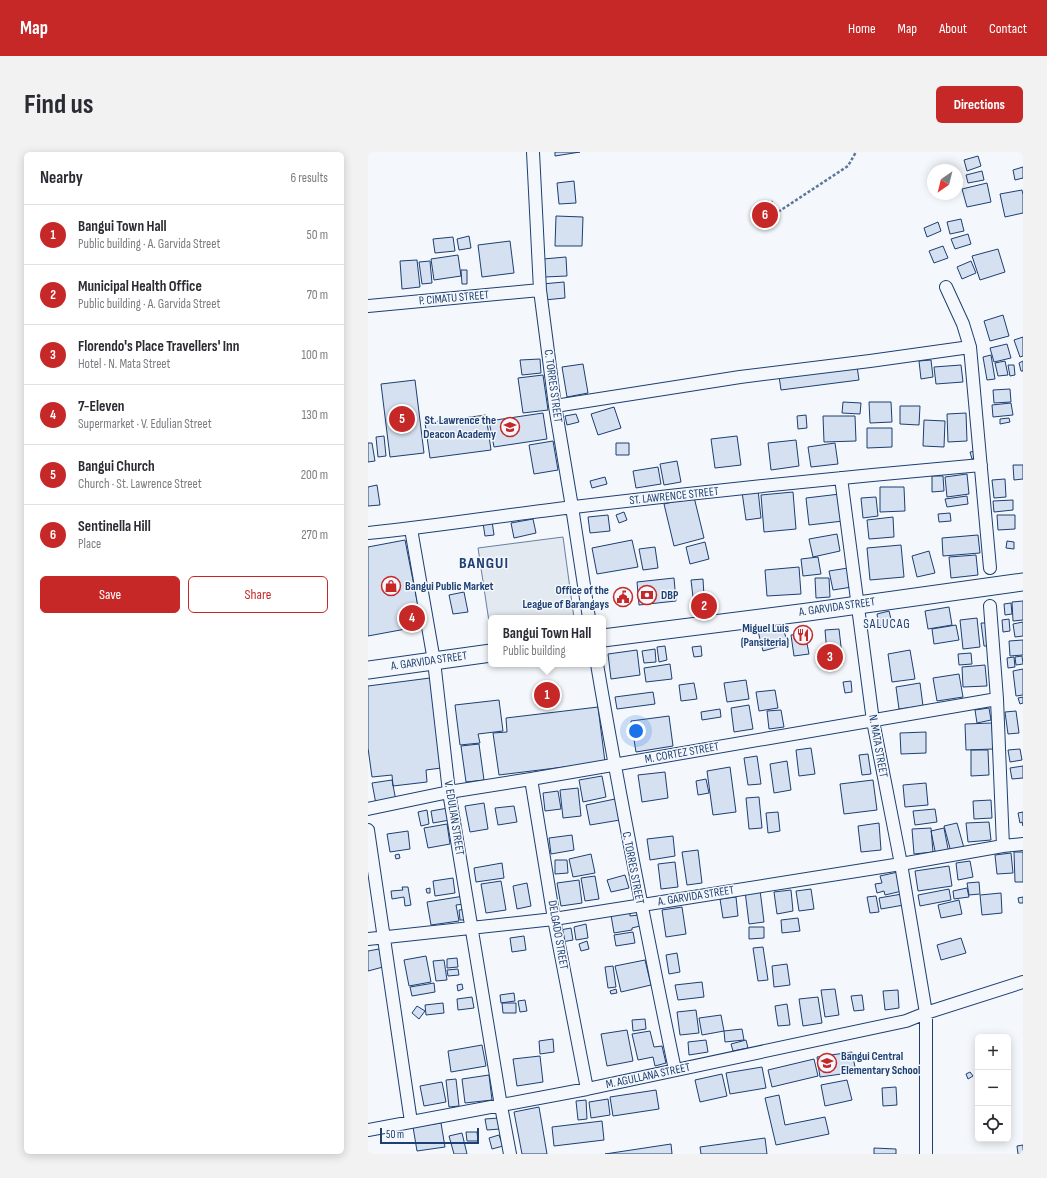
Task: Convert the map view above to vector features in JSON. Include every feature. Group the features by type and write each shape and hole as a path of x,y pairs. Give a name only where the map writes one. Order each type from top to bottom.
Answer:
{"main road":[{"name":"A. GARVIDA STREET","path":"606,638 1023,582"},
{"name":"A. GARVIDA STREET","path":"368,670 488,653"}],"street":[{"name":"C. TORRES STREET","path":"533,152 540,290 555,406 589,615"},
{"path":"946,286 963,324 970,347 990,568"},
{"name":"P. CIMATU STREET","path":"368,306 540,290"},
{"path":"555,406 740,377 970,347"},
{"name":"ST. LAWRENCE STREET","path":"368,533 411,529 572,508 841,478 981,465"},
{"name":"N. MATA STREET","path":"841,478 873,721 901,864 926,1012 926,1154"},
{"name":"V. EDULIAN STREET","path":"411,529 434,661 449,792 510,1154"},
{"path":"990,606 997,699 1003,846"},
{"name":"C. TORRES STREET","path":"597,667 640,905 674,1070"},
{"name":"M. CORTEZ STREET","path":"368,809 449,792 997,699"},
{"name":"DELGADO STREET","path":"531,779 554,919 587,1089"},
{"path":"368,830 410,1122"},
{"name":"A. GARVIDA STREET","path":"368,939 554,919 1023,844"},
{"name":"M. AGULLANA STREET","path":"368,1130 587,1089 906,1021 926,1012 1023,982"}],"path":[{"path":"753,212 752,210 767,201 769,203 772,202 778,212 848,166 856,152"}],"shaded area":[{"path":"563,537 574,615 488,615 478,548"}],"building":[{"path":"555,152 580,152 555,156"},
{"path":"978,156 981,166 967,171 964,160"},
{"path":"1023,167 1023,178 1015,180 1013,170"},
{"path":"982,171 984,180 968,183 966,175"},
{"path":"574,181 576,203 559,204 557,183"},
{"path":"987,183 991,202 967,207 963,189"},
{"path":"1022,190 1023,213 1005,217 1000,194"},
{"path":"769,201 778,215 760,226 751,213"},
{"path":"556,216 583,217 582,246 555,246"},
{"path":"961,219 964,231 950,234 947,222"},
{"path":"938,222 941,231 927,237 924,228"},
{"path":"968,234 971,244 955,249 951,239"},
{"path":"469,236 471,248 459,250 457,239"},
{"path":"453,237 455,251 435,253 433,239"},
{"path":"510,241 514,273 482,277 478,245"},
{"path":"943,246 948,258 934,263 929,251"},
{"path":"998,249 1005,272 980,280 972,256"},
{"path":"458,255 461,276 434,280 431,259"},
{"path":"566,257 567,276 544,277 543,259"},
{"path":"417,260 420,287 402,289 400,261"},
{"path":"430,261 432,283 422,284 419,262"},
{"path":"971,261 976,273 962,279 957,267"},
{"path":"461,270 467,270 467,284 462,284"},
{"path":"564,282 565,298 544,300 542,284"},
{"path":"1003,315 1009,336 990,341 984,321"},
{"path":"1023,337 1023,356 1020,357 1014,340"},
{"path":"1007,344 1011,358 994,362 990,348"},
{"path":"991,355 995,379 987,380 983,357"},
{"path":"540,359 541,373 522,375 520,360"},
{"path":"931,360 933,377 921,379 919,361"},
{"path":"1005,361 1008,375 998,376 995,363"},
{"path":"1023,361 1023,371 1021,371 1019,363"},
{"path":"583,364 588,393 567,397 562,367"},
{"path":"961,365 963,382 936,384 934,367"},
{"path":"1008,365 1014,365 1015,375 1010,376"},
{"path":"857,366 859,380 781,390 779,376"},
{"path":"543,375 548,410 523,413 518,378"},
{"path":"415,380 424,453 390,457 381,384"},
{"path":"1010,389 1011,402 994,403 993,390"},
{"path":"843,402 861,403 860,414 842,413"},
{"path":"869,402 891,402 892,422 870,423"},
{"path":"1011,403 1013,415 993,417 992,405"},
{"path":"900,406 920,406 919,425 900,424"},
{"path":"614,407 621,428 598,435 591,414"},
{"path":"543,413 547,439 494,447 489,421"},
{"path":"966,413 967,441 948,442 947,414"},
{"path":"576,414 579,422 567,425 565,416"},
{"path":"486,415 491,450 430,458 425,423"},
{"path":"806,415 807,428 798,429 797,416"},
{"path":"823,416 855,416 856,441 824,442"},
{"path":"1009,418 1010,422 1000,424 1000,419"},
{"path":"924,420 945,421 944,447 923,446"},
{"path":"867,428 892,428 892,447 867,448"},
{"path":"384,436 386,456 378,457 376,437"},
{"path":"737,436 741,465 715,468 711,439"},
{"path":"796,440 799,466 771,470 768,443"},
{"path":"553,441 558,470 534,474 529,445"},
{"path":"368,443 372,443 375,461 368,462"},
{"path":"616,443 629,443 629,455 616,455"},
{"path":"835,443 838,464 811,467 808,447"},
{"path":"977,451 979,458 972,459 970,452"},
{"path":"677,461 681,482 664,485 660,464"},
{"path":"1013,465 1023,465 1023,479 1014,480"},
{"path":"658,467 661,484 636,488 633,471"},
{"path":"967,474 969,494 947,497 945,477"},
{"path":"932,476 943,476 944,491 932,492"},
{"path":"605,477 607,484 592,488 590,481"},
{"path":"1005,479 1006,497 994,498 992,480"},
{"path":"377,485 380,505 368,506 368,487"},
{"path":"880,487 904,487 905,511 880,512"},
{"path":"758,490 761,518 746,520 742,492"},
{"path":"793,492 796,529 764,532 761,495"},
{"path":"840,494 843,521 809,525 806,498"},
{"path":"967,496 968,504 947,507 945,499"},
{"path":"694,497 704,538 674,546 664,504"},
{"path":"876,497 878,516 863,518 861,498"},
{"path":"1013,500 1013,510 994,512 993,501"},
{"path":"624,512 627,520 619,523 616,515"},
{"path":"950,513 951,521 939,522 938,514"},
{"path":"608,515 610,531 590,533 588,517"},
{"path":"997,515 1015,515 1015,529 998,530"},
{"path":"893,517 894,537 869,539 867,520"},
{"path":"533,519 536,533 514,538 511,523"},
{"path":"492,521 494,535 485,536 483,523"},
{"path":"837,534 840,551 813,557 809,539"},
{"path":"978,535 980,553 943,556 942,538"},
{"name":"Bangui Public Market","path":"405,540 422,626 368,636 368,547"},
{"path":"632,540 638,567 597,574 592,548"},
{"path":"1007,541 1014,542 1014,549 1006,548"},
{"path":"705,542 709,559 690,564 686,547"},
{"path":"901,545 904,577 870,580 867,548"},
{"path":"655,547 658,568 643,570 639,549"},
{"path":"929,551 935,573 917,577 912,556"},
{"path":"976,555 978,575 951,578 949,557"},
{"path":"818,557 821,574 803,576 801,559"},
{"path":"799,567 801,594 767,596 765,570"},
{"path":"848,568 852,587 833,590 829,571"},
{"path":"674,578 676,601 639,605 637,582"},
{"path":"815,578 829,578 830,597 816,598"},
{"path":"703,579 704,596 693,597 691,580"},
{"path":"464,592 468,612 453,614 449,595"},
{"path":"714,597 717,611 703,614 700,600"},
{"path":"1023,601 1023,620 1013,621 1012,602"},
{"path":"1011,603 1012,614 1005,615 1004,604"},
{"path":"949,607 952,625 928,629 925,611"},
{"path":"889,611 892,623 879,626 877,614"},
{"path":"977,618 980,647 963,649 960,620"},
{"path":"1009,619 1010,631 1003,632 1002,620"},
{"path":"1023,622 1023,636 1015,637 1013,624"},
{"path":"981,623 988,623 990,646 984,646"},
{"path":"782,625 788,644 763,651 758,631"},
{"path":"956,625 959,640 934,644 932,629"},
{"path":"839,629 843,664 828,665 825,630"},
{"path":"805,633 809,654 794,656 791,635"},
{"path":"1023,640 1023,655 1010,656 1009,641"},
{"path":"665,646 667,660 659,662 657,647"},
{"path":"701,646 702,656 694,657 692,647"},
{"path":"655,649 656,662 644,663 642,651"},
{"path":"637,650 640,675 611,679 608,654"},
{"path":"910,650 915,679 892,682 888,654"},
{"path":"971,653 972,664 959,665 958,654"},
{"path":"1022,656 1023,664 1016,665 1015,657"},
{"path":"1014,657 1015,667 1008,668 1007,658"},
{"path":"670,664 672,679 646,682 644,668"},
{"path":"985,665 987,686 963,687 962,667"},
{"path":"1023,669 1023,695 1016,696 1013,671"},
{"path":"959,674 963,697 937,701 933,678"},
{"path":"430,678 441,768 426,770 427,782 393,786 392,775 372,777 368,748 368,686"},
{"path":"746,680 749,699 727,702 724,683"},
{"path":"851,681 852,692 845,693 843,682"},
{"path":"694,683 697,699 681,701 679,685"},
{"path":"920,683 923,706 899,709 896,687"},
{"path":"775,690 778,708 759,711 756,692"},
{"path":"653,692 655,704 617,709 615,697"},
{"path":"1023,697 1023,703 1020,704 1018,698"},
{"path":"499,700 503,731 478,734 480,743 460,745 455,705"},
{"path":"749,705 753,729 734,732 731,708"},
{"path":"598,707 605,762 499,775 493,733 507,732 506,718"},
{"path":"989,708 991,720 977,723 975,710"},
{"path":"720,709 721,717 702,720 701,712"},
{"path":"781,710 784,727 769,729 767,711"},
{"path":"1016,711 1019,733 1008,734 1005,712"},
{"path":"669,716 673,746 636,752 631,721"},
{"path":"992,723 993,749 966,750 965,724"},
{"path":"926,732 926,753 901,754 900,733"},
{"path":"479,744 484,780 466,782 461,746"},
{"path":"811,748 815,774 799,776 796,750"},
{"path":"1020,749 1022,760 1010,762 1008,750"},
{"path":"971,750 988,750 989,775 971,776"},
{"path":"868,754 871,774 862,775 859,755"},
{"path":"757,756 761,784 748,785 744,758"},
{"path":"787,761 791,790 774,793 770,764"},
{"path":"1023,766 1023,778 1012,779 1010,768"},
{"path":"730,767 736,812 713,815 707,771"},
{"path":"665,772 668,798 642,802 638,775"},
{"path":"602,776 606,797 583,802 579,780"},
{"path":"706,779 709,793 698,795 696,781"},
{"path":"392,780 396,801 376,804 372,783"},
{"path":"873,780 877,810 844,814 840,784"},
{"path":"926,783 928,805 905,807 903,785"},
{"path":"578,788 581,816 563,818 560,790"},
{"path":"558,791 561,809 545,811 543,793"},
{"path":"759,797 762,828 749,829 746,798"},
{"path":"615,799 620,820 590,825 586,805"},
{"path":"991,800 992,818 974,819 973,801"},
{"path":"484,803 488,829 470,832 465,806"},
{"path":"514,806 517,822 498,825 495,808"},
{"path":"448,808 450,820 433,823 431,811"},
{"path":"935,809 937,822 915,825 913,811"},
{"path":"427,810 429,824 421,826 418,812"},
{"path":"778,812 780,831 768,833 766,813"},
{"path":"1023,812 1023,826 1022,822 1020,823 1018,813"},
{"path":"989,822 991,840 968,842 966,823"},
{"path":"879,823 881,850 861,852 858,826"},
{"path":"957,823 964,848 951,852 944,826"},
{"path":"447,824 450,844 428,848 424,828"},
{"path":"931,828 933,852 914,854 912,829"},
{"path":"944,828 949,854 936,856 931,831"},
{"path":"408,831 410,849 390,852 387,834"},
{"path":"572,835 574,850 551,854 549,838"},
{"path":"673,836 675,856 650,860 647,839"},
{"path":"698,850 702,883 687,885 682,852"},
{"path":"1014,852 1023,852 1023,882 1015,882"},
{"path":"1011,853 1013,873 997,874 995,855"},
{"path":"399,854 400,858 396,859 395,855"},
{"path":"591,854 595,873 573,877 569,859"},
{"path":"555,860 567,860 568,873 555,874"},
{"path":"970,861 973,877 958,880 956,863"},
{"path":"675,862 678,887 661,889 658,864"},
{"path":"502,863 504,878 476,882 474,868"},
{"path":"949,866 952,886 918,891 915,871"},
{"path":"898,872 902,891 885,895 884,891 877,893 875,884 882,883 880,876"},
{"path":"625,875 629,888 611,892 607,880"},
{"path":"595,876 599,899 585,901 581,878"},
{"path":"453,878 455,893 435,896 433,881"},
{"path":"579,880 582,903 561,906 557,883"},
{"path":"501,881 506,910 486,913 481,884"},
{"path":"979,882 980,894 969,895 967,883"},
{"path":"527,883 531,906 517,909 513,886"},
{"path":"402,887 408,887 411,905 405,906 404,897 392,899 391,891 403,890"},
{"path":"430,888 430,893 427,893 426,889"},
{"path":"967,888 969,897 954,899 953,891"},
{"path":"811,889 814,909 799,911 796,891"},
{"path":"949,889 951,900 920,906 918,895"},
{"path":"760,890 764,922 749,924 745,891"},
{"path":"791,890 793,911 777,914 774,892"},
{"path":"1001,893 1002,913 982,915 980,895"},
{"path":"902,894 904,905 881,909 879,898"},
{"path":"464,896 465,904 456,905 459,921 431,925 427,902"},
{"path":"876,896 879,912 870,913 867,897"},
{"path":"736,897 738,916 723,918 720,899"},
{"path":"1023,897 1023,903 1019,903 1018,898"},
{"path":"959,900 962,914 941,918 938,905"},
{"path":"682,907 686,934 666,937 662,910"},
{"path":"467,909 467,920 460,920 459,910"},
{"path":"630,912 630,916 638,915 640,926 632,928 632,930 614,933 611,915"},
{"path":"798,918 800,931 782,933 781,920"},
{"path":"586,924 588,938 576,940 574,927"},
{"path":"749,927 764,927 764,938 749,939"},
{"path":"571,928 573,940 562,942 560,930"},
{"path":"633,932 635,943 616,946 614,935"},
{"path":"524,936 526,950 512,952 510,938"},
{"path":"961,938 966,953 941,960 937,945"},
{"path":"587,941 589,949 581,951 579,944"},
{"path":"763,947 768,980 758,981 753,948"},
{"path":"379,949 383,967 368,971 368,951"},
{"path":"677,953 680,972 669,974 666,955"},
{"path":"426,956 431,982 409,986 404,960"},
{"path":"457,958 458,967 447,968 447,959"},
{"path":"444,960 447,980 436,981 433,961"},
{"path":"645,960 651,985 621,992 615,966"},
{"path":"787,964 790,985 774,987 772,966"},
{"path":"613,966 616,987 608,988 605,967"},
{"path":"458,969 459,975 448,976 447,970"},
{"path":"702,982 704,997 678,1000 675,985"},
{"path":"434,983 435,992 412,996 410,987"},
{"path":"462,984 463,989 458,991 457,985"},
{"path":"616,989 617,993 611,994 610,991"},
{"path":"835,989 839,1015 825,1017 821,990"},
{"path":"898,990 899,1008 885,1010 883,991"},
{"path":"514,993 515,1001 501,1003 500,995"},
{"path":"862,995 864,1010 854,1011 851,996"},
{"path":"472,997 474,1008 458,1010 457,999"},
{"path":"818,997 822,1023 803,1026 799,999"},
{"path":"525,1000 527,1011 520,1012 518,1001"},
{"path":"443,1003 444,1013 426,1015 425,1005"},
{"path":"502,1003 516,1003 516,1013 503,1013"},
{"path":"787,1004 790,1025 778,1026 775,1006"},
{"path":"417,1006 425,1011 419,1019 412,1013"},
{"path":"696,1010 699,1033 680,1035 677,1012"},
{"path":"721,1015 724,1031 702,1035 699,1018"},
{"path":"645,1019 646,1029 633,1031 632,1020"},
{"path":"742,1029 744,1040 725,1042 724,1031"},
{"path":"627,1030 633,1061 607,1066 601,1034"},
{"path":"650,1031 654,1047 662,1046 666,1063 655,1066 653,1057 638,1060 632,1034"},
{"path":"553,1039 554,1052 540,1054 539,1041"},
{"path":"706,1040 708,1052 689,1055 688,1042"},
{"path":"746,1040 748,1048 733,1051 731,1044"},
{"path":"482,1045 486,1066 451,1072 448,1051"},
{"path":"852,1052 856,1072 820,1077 817,1057"},
{"path":"540,1056 543,1082 517,1086 513,1059"},
{"path":"814,1059 818,1076 772,1087 768,1070"},
{"path":"762,1067 766,1088 730,1094 726,1073"},
{"path":"970,1072 973,1076 968,1079 966,1074"},
{"path":"722,1074 727,1096 700,1102 695,1080"},
{"path":"489,1075 492,1100 465,1103 462,1079"},
{"path":"456,1079 459,1106 449,1107 446,1080"},
{"path":"847,1080 852,1100 825,1106 821,1085"},
{"path":"442,1082 446,1102 424,1106 420,1086"},
{"path":"896,1087 897,1105 883,1106 882,1088"},
{"path":"656,1090 659,1109 613,1116 610,1097"},
{"path":"779,1095 785,1125 825,1117 829,1134 776,1145 765,1098"},
{"path":"608,1099 610,1115 591,1118 589,1102"},
{"path":"586,1100 587,1119 578,1120 576,1101"},
{"path":"539,1107 547,1154 522,1154 514,1112"},
{"path":"499,1118 500,1129 487,1130 485,1119"},
{"path":"602,1121 604,1140 554,1146 552,1127"},
{"path":"441,1123 445,1147 417,1151 413,1127"},
{"path":"466,1132 477,1132 478,1141 467,1141"},
{"path":"462,1133 467,1154 454,1154 449,1136"},
{"path":"499,1135 503,1146 492,1149 489,1138"},
{"path":"765,1138 767,1154 701,1154 700,1147"},
{"path":"671,1144 672,1154 605,1154"},
{"path":"1023,1145 1023,1154 1018,1154 1017,1146"},
{"path":"874,1148 896,1149 896,1154 874,1154"}],"place":[{"name":"Sentinella Hill","path":"765,215"},
{"name":"Bangui Church","path":"402,419"},
{"name":"St. Lawrence the Deacon Academy","path":"510,427"},
{"name":"Bangui Public Market","path":"391,586"},
{"name":"DBP","path":"647,595"},
{"name":"Office of the League of Barangays","path":"623,597"},
{"name":"Municipal Health Office","path":"704,606"},
{"name":"7-Eleven","path":"412,618"},
{"name":"Miguel Luis (Pansiteria)","path":"803,635"},
{"name":"Florendo's Place Travellers' Inn","path":"830,657"},
{"name":"Bangui Town Hall","path":"547,695"},
{"name":"Bangui Central Elementary School","path":"827,1063"}],"district":[{"name":"BANGUI","path":"484,563"},
{"name":"SALUCAG","path":"887,624"}]}
